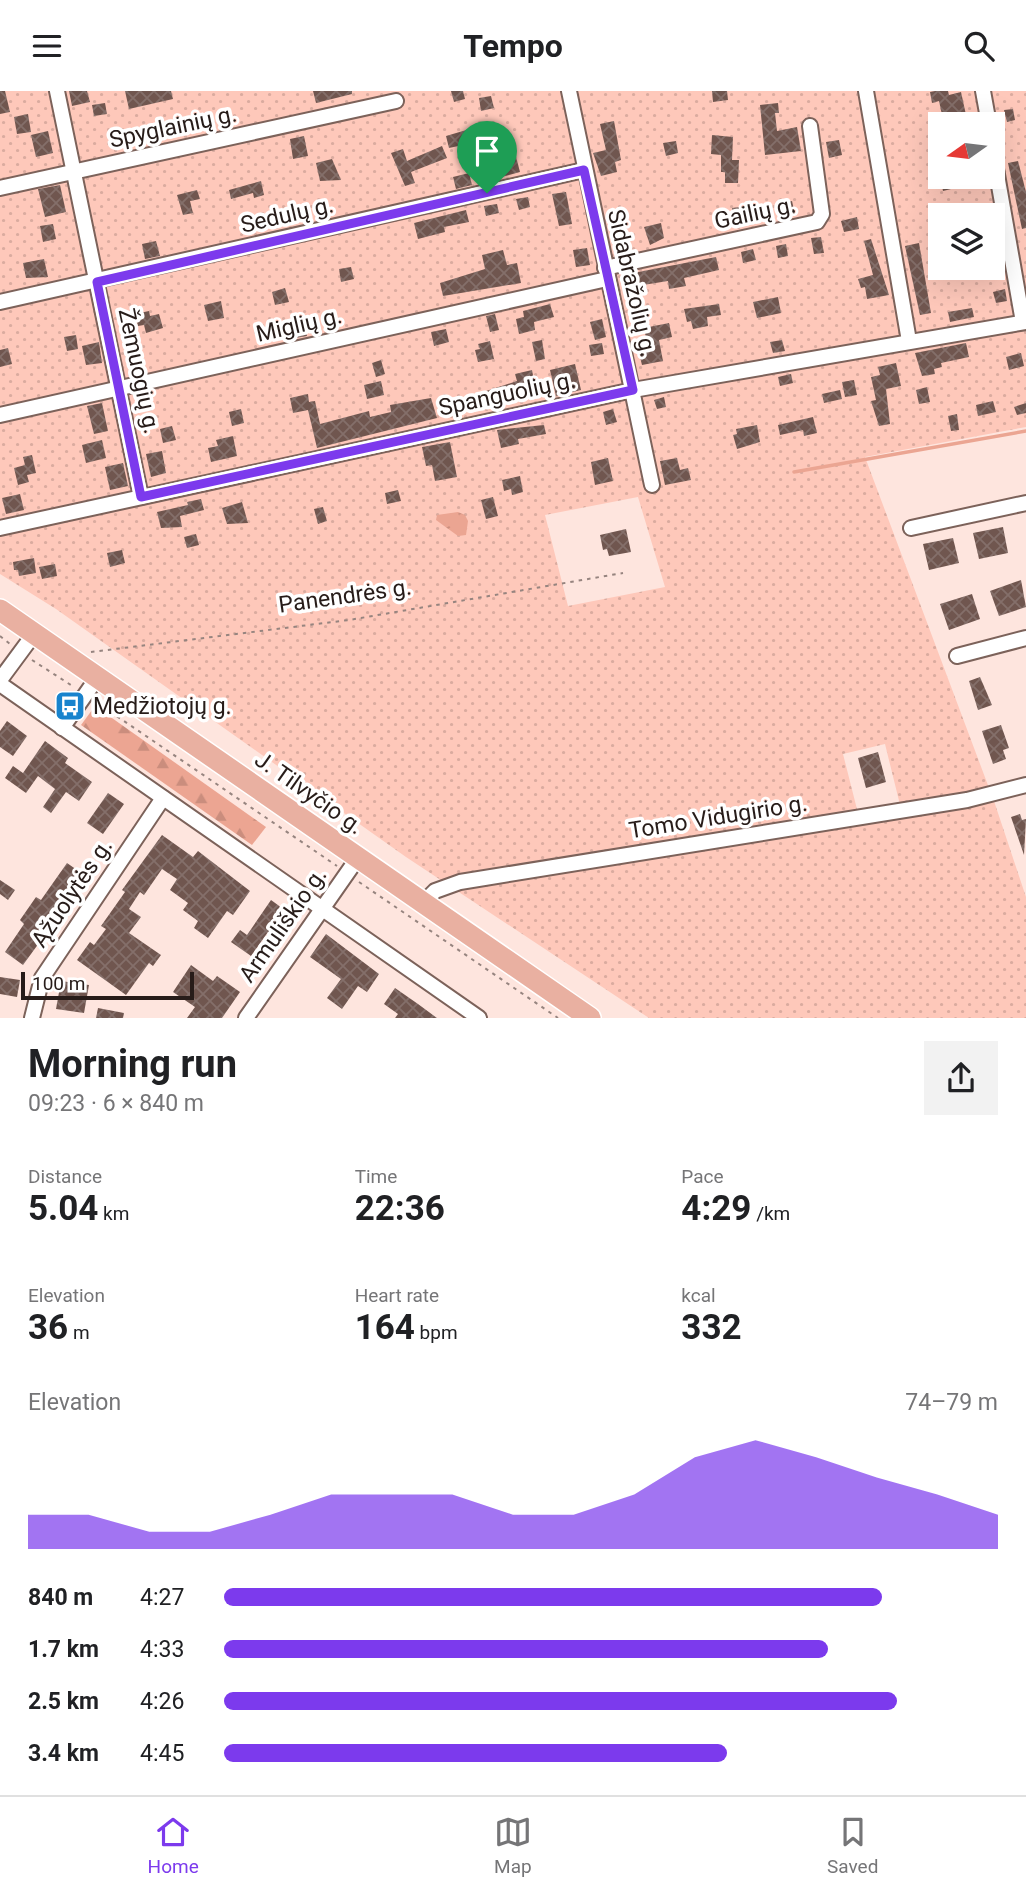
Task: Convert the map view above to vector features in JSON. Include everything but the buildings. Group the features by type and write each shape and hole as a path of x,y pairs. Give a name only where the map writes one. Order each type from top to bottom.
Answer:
{"main road":[{"name":"J. Tilvyčio g.","path":"0,610 77,663 92,687 352,866 422,904 590,1018"}],"street":[{"name":"Žemuogių g.","path":"57,91 141,497"},
{"name":"Sidabražolių g.","path":"569,91 652,485"},
{"path":"866,91 909,341"},
{"path":"983,91 987,112"},
{"name":"Spyglainių g.","path":"0,188 396,101"},
{"name":"Gailių g.","path":"606,274 817,222 822,214 810,125"},
{"name":"Sedulų g.","path":"0,302 584,170"},
{"path":"1000,189 1024,322"},
{"name":"Miglių g.","path":"0,415 606,274"},
{"name":"Spanguolių g.","path":"0,528 633,390 1024,322"},
{"path":"912,528 1026,503"},
{"path":"34,634 0,682 478,1018"},
{"path":"957,656 1026,638"},
{"path":"62,728 92,687"},
{"name":"Tomo Vidugirio g.","path":"422,904 435,891 460,882 967,800 1026,785"},
{"name":"Ąžuolytės g.","path":"32,1018 42,978 163,798"},
{"name":"Armuliškio g.","path":"246,1018 352,866"}],"path":[{"name":"Panendrės g.","path":"77,663 89,652 349,620 623,573"},
{"path":"0,636 21,652 92,687 352,866 558,1018"}],"shaded area":[{"path":"0,91 1026,91 1026,427 865,457 995,804 1026,897 1026,1018 649,1018 406,857 56,609 0,574","holes":["638,497 665,587 568,606 545,515","885,744 903,817 861,825 843,754"]}],"green space":[{"path":"95,706 266,827 252,845 81,725"}],"water":[{"path":"458,512 465,515 468,521 466,535 458,536 436,520 437,515"}],"waterway":[{"path":"794,472 1026,431"}],"place":[{"name":"Medžiotojų g.","path":"70,706"}],"route":[{"path":"584,170 633,390 141,497 97,282 487,193 584,170"}]}
